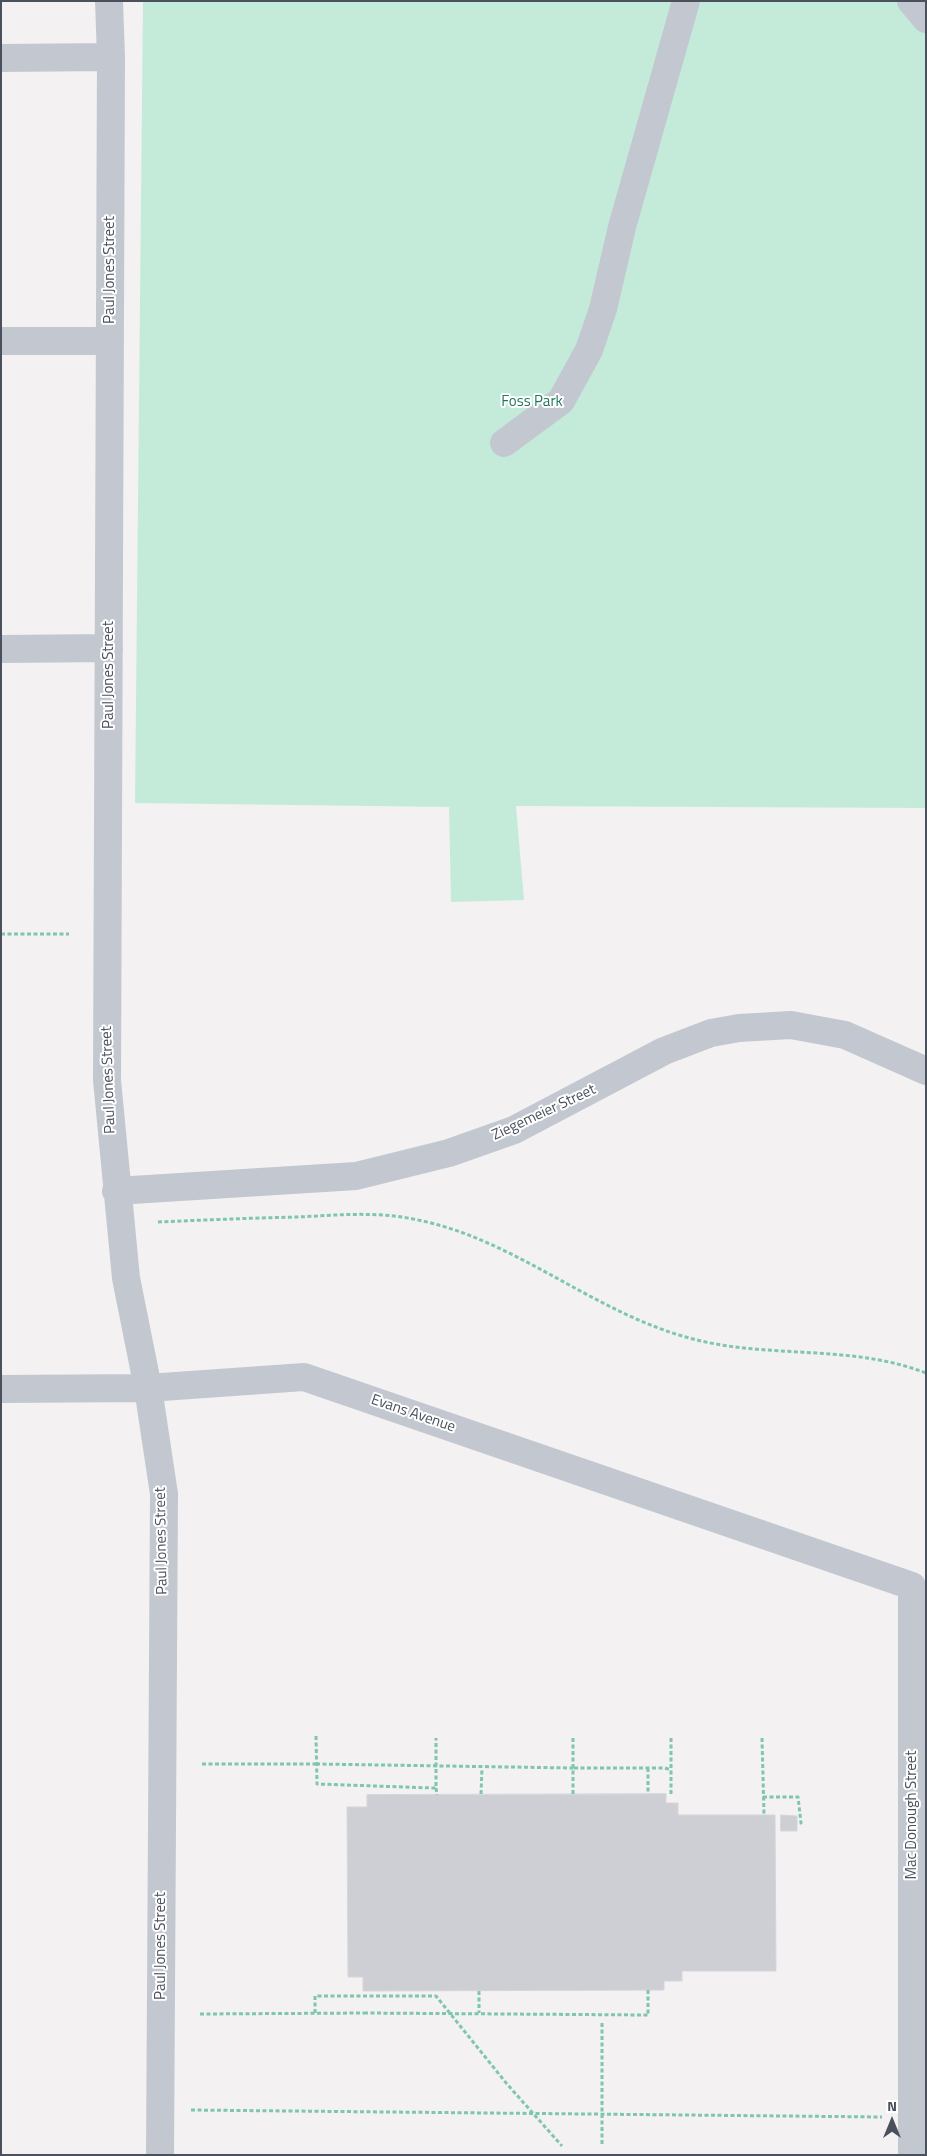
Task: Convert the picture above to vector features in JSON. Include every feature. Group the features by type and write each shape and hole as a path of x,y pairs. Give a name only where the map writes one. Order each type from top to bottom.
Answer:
{"street":[{"name":"Paul Jones Street","path":"109,1 111,57 107,1080 116,1192 126,1278 148,1388 164,1494 160,2155"},
{"path":"504,443 561,401 589,350 603,309 622,227 686,1"},
{"path":"911,1 926,19"},
{"path":"1,58 111,57"},
{"path":"1,341 110,341"},
{"path":"1,649 109,648"},
{"name":"Ziegemeier Street","path":"116,1192 356,1176 449,1153 514,1130 664,1051 711,1033 739,1028 791,1026 845,1035 926,1071"},
{"name":"Evans Avenue","path":"1,1388 148,1388 304,1377 808,1550"},
{"name":"Mac Donough Street","path":"808,1550 912,1586 912,2155"}],"path":[{"path":"1,934 69,934"},
{"path":"158,1222 368,1214 418,1220 469,1236 519,1257 620,1312 669,1333 718,1346 843,1354 906,1365 926,1373"},
{"path":"316,1736 317,1784 436,1788"},
{"path":"436,1738 437,1795"},
{"path":"573,1738 573,1794"},
{"path":"671,1738 671,1796"},
{"path":"762,1738 764,1816"},
{"path":"202,1764 316,1764 482,1768 665,1768 671,1770"},
{"path":"481,1794 482,1768"},
{"path":"648,1768 648,1794"},
{"path":"763,1797 798,1797 801,1824 797,1824"},
{"path":"479,1990 479,2013"},
{"path":"200,2014 325,2012 648,2015 648,1990"},
{"path":"315,2013 315,1996 436,1996 477,2049 562,2146"},
{"path":"602,2023 602,2146"},
{"path":"160,2109 885,2117"}],"green space":[{"name":"Foss Park","path":"143,1 926,1 926,808 516,806 524,900 451,902 449,807 135,803"}],"building":[{"path":"666,1794 666,1803 678,1803 678,1815 775,1815 776,1971 682,1971 682,1981 664,1981 664,1990 363,1991 363,1977 348,1977 347,1807 367,1807 367,1795"},
{"path":"781,1815 797,1816 797,1831 781,1831"}]}
